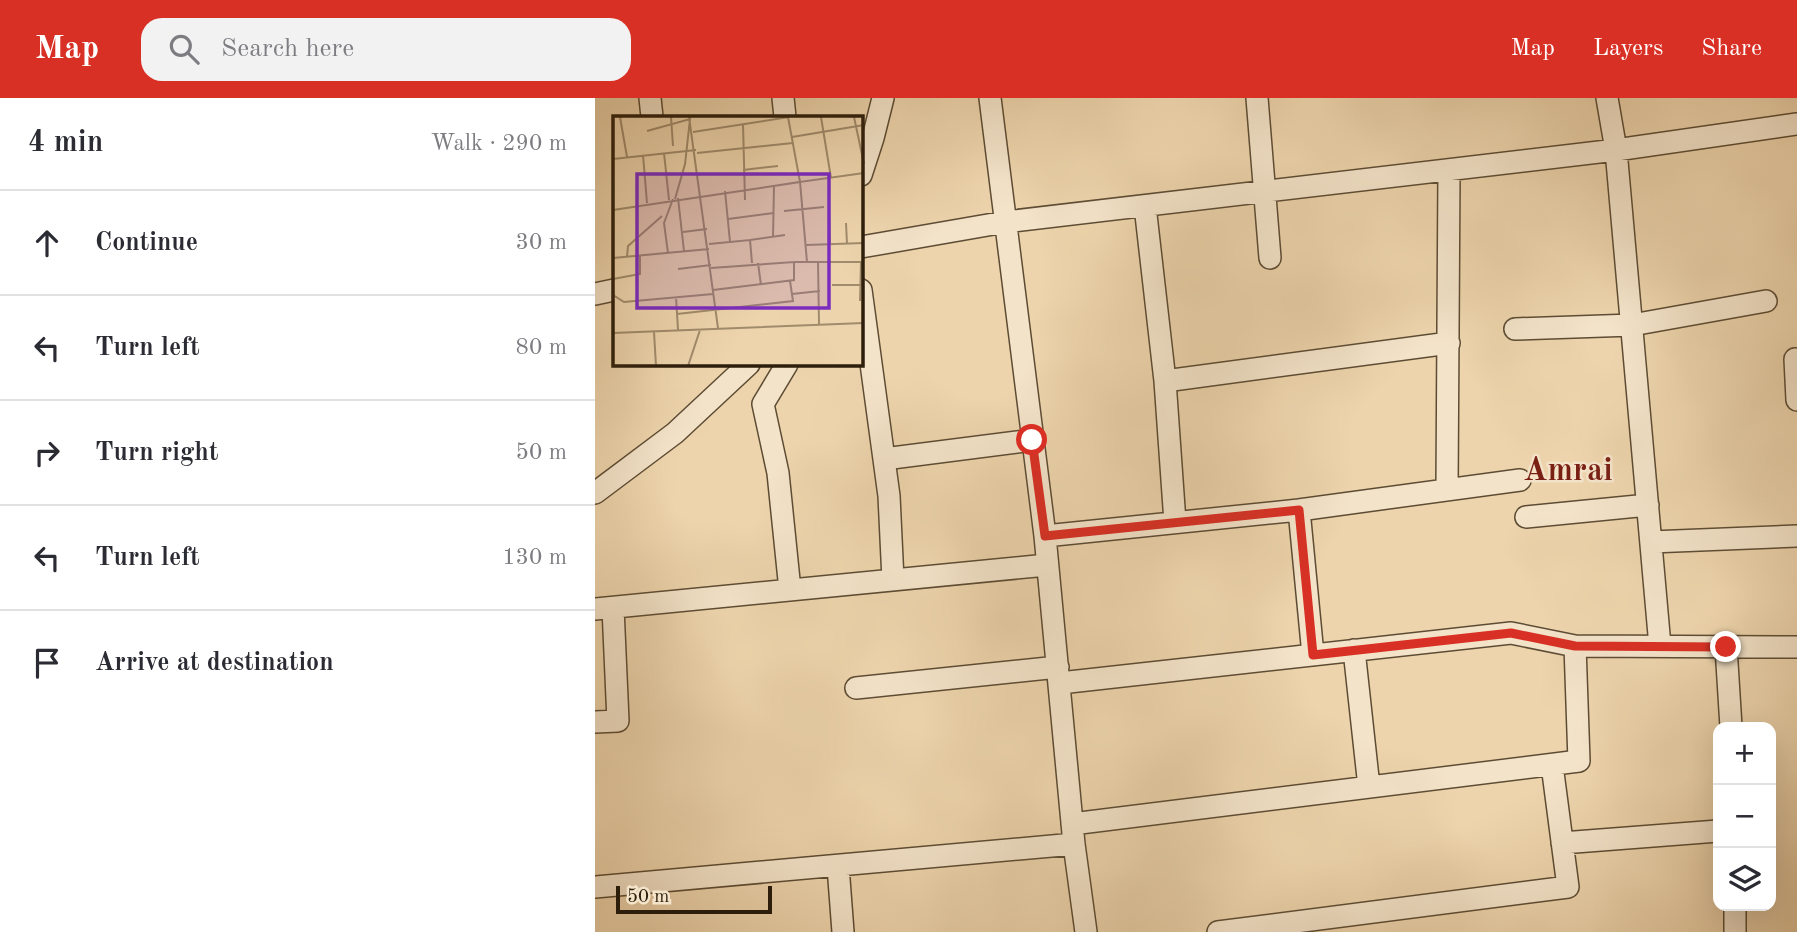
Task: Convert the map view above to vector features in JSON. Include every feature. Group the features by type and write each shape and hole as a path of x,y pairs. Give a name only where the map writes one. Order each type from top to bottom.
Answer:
{"street":[{"path":"650,98 652,116"},
{"path":"783,98 785,116"},
{"path":"863,169 883,98"},
{"path":"990,98 1045,536 1073,834 1086,932"},
{"path":"1257,98 1270,258"},
{"path":"1607,98 1616,150 1660,646"},
{"path":"863,247 1005,222 1616,150 1797,124"},
{"path":"1447,490 1449,170"},
{"path":"1145,206 1165,381 1175,522"},
{"path":"595,294 613,290"},
{"path":"1515,329 1632,325 1766,301"},
{"path":"863,305 889,496 893,580"},
{"path":"1165,381 1449,343"},
{"path":"1795,359 1797,400"},
{"path":"595,493 675,433 747,366"},
{"path":"786,366 764,404 778,473 790,590"},
{"path":"884,459 1032,440"},
{"path":"1045,536 1299,510 1520,480"},
{"path":"1526,517 1648,505"},
{"path":"1299,510 1313,655"},
{"path":"1651,542 1797,536"},
{"path":"595,723 618,721 604,608 1047,565"},
{"path":"856,688 1313,655 1511,633 1575,646 1797,647"},
{"path":"595,887 838,866 1073,834 1369,787 1579,761 1575,646"},
{"path":"1726,647 1731,722"},
{"path":"1354,650 1369,787"},
{"path":"1218,932 1568,887 1552,765"},
{"path":"1562,843 1713,831"},
{"path":"838,866 843,932"},
{"path":"1735,911 1735,932"}],"district":[{"name":"Amrai","path":"1568,472"}],"route":[{"path":"1032,440 1045,536 1299,510 1313,655 1511,633 1575,646 1726,647"}]}
